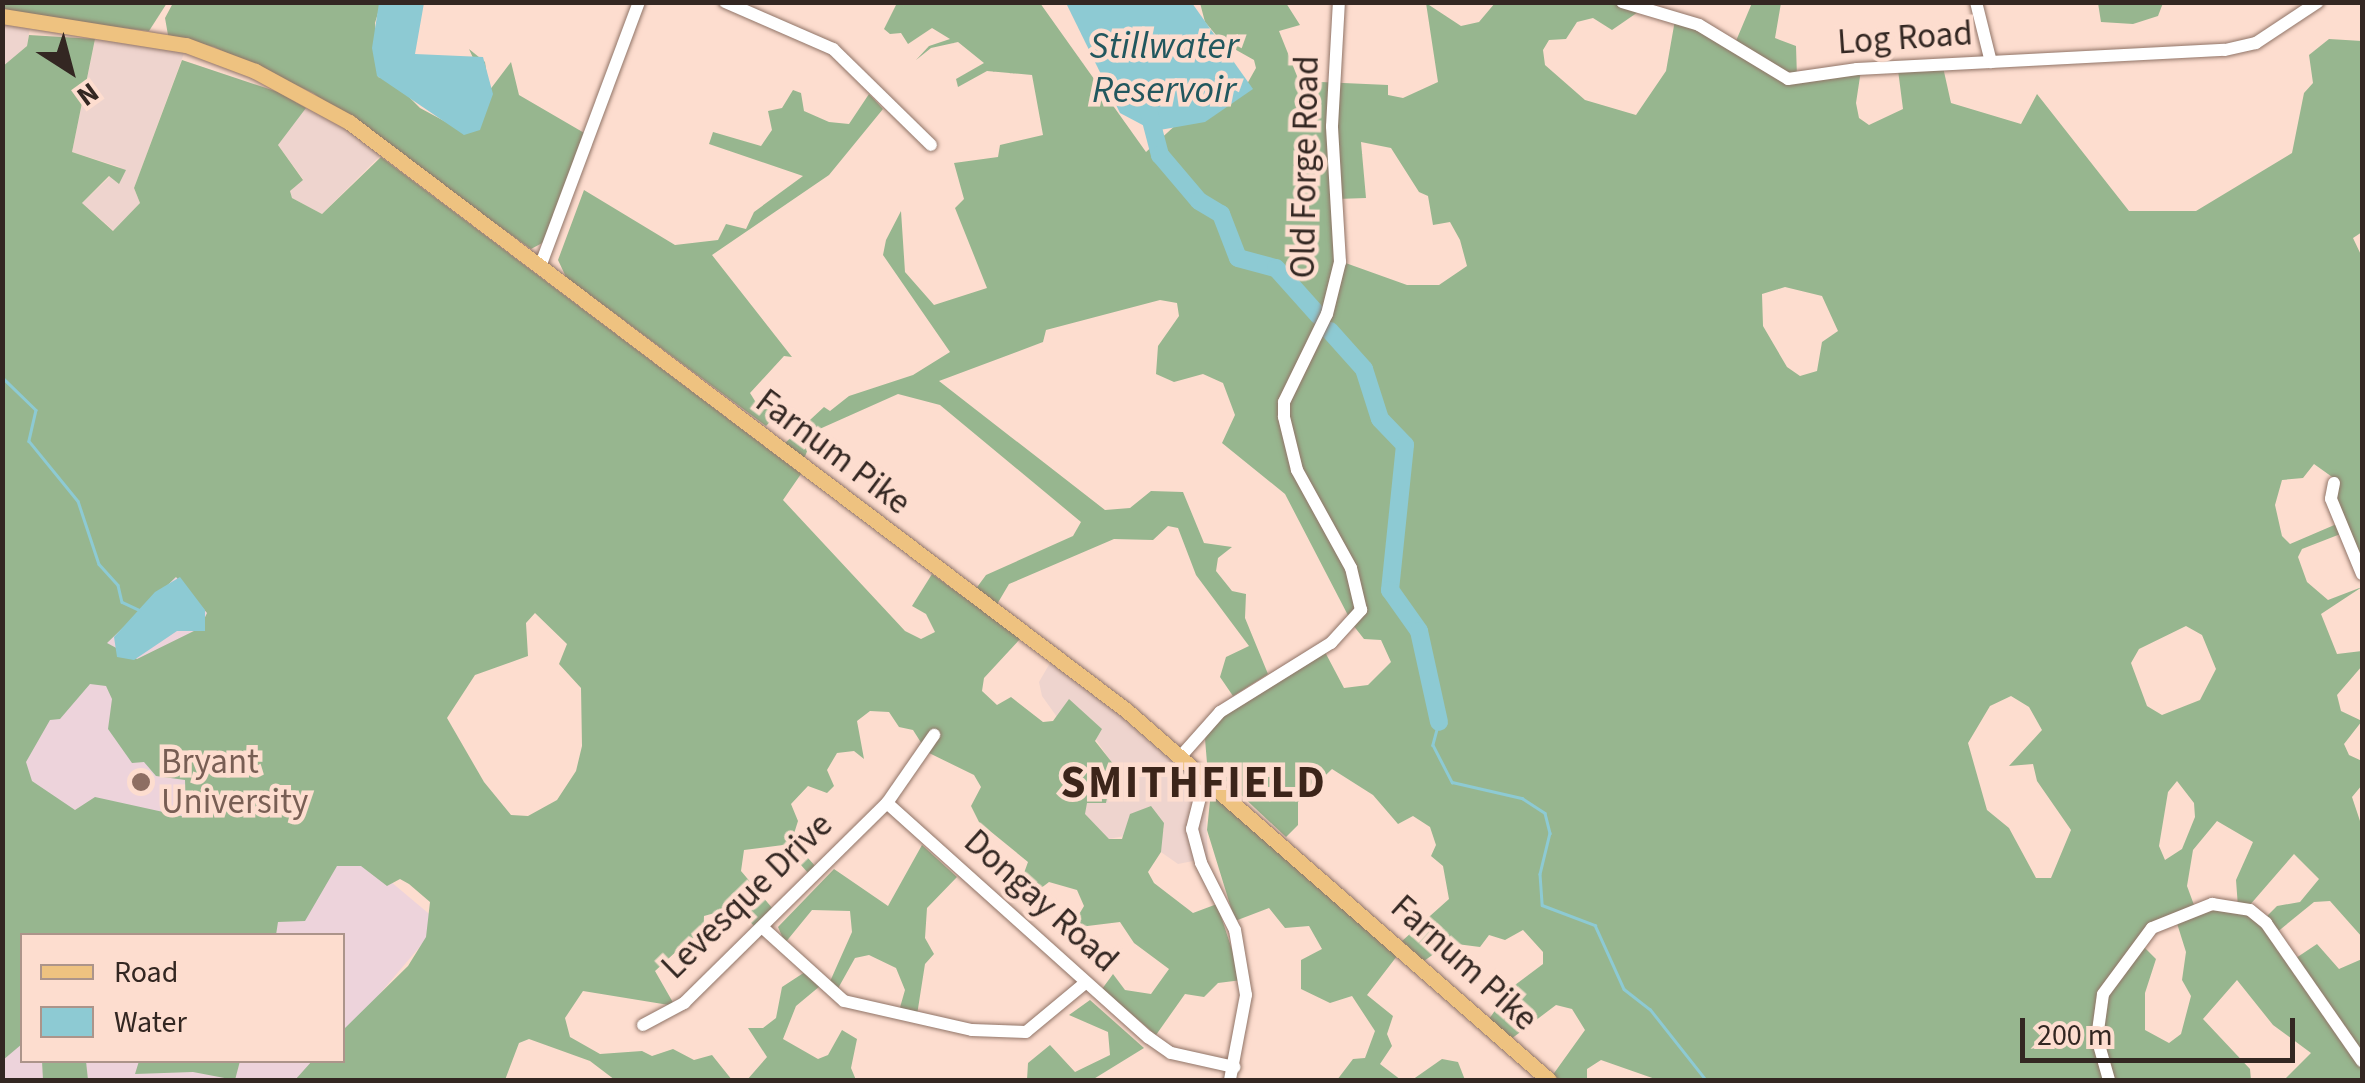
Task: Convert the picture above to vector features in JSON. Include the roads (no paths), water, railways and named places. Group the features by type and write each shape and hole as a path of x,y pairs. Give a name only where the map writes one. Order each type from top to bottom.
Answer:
{"main road":[{"name":"Farnum Pike","path":"2,16 156,38 255,71 349,122 541,264 1180,756 1549,1080"}],"street":[{"path":"541,264 640,2"},
{"path":"724,2 833,49 930,144"},
{"name":"Old Forge Road","path":"1180,756 1220,712 1331,643 1361,610 1350,568 1297,470 1284,417 1284,402 1327,314 1340,262 1332,126 1339,2"},
{"name":"Log Road","path":"1622,2 1700,26 1788,78 1991,62 2226,50 2256,42 2318,2"},
{"path":"1976,2 1991,62"},
{"path":"2334,483 2331,499 2362,574"},
{"path":"887,803 934,736"},
{"path":"1205,778 1192,828 1243,962 1246,995 1232,1074"},
{"name":"Levesque Drive","path":"643,1025 684,1003 887,803"},
{"name":"Dongay Road","path":"887,803 1085,983 1170,1053 1232,1074"},
{"path":"2109,1080 2097,1038 2103,994 2152,928 2212,904 2250,910 2266,924 2362,1062"},
{"path":"762,927 844,1001 972,1030 1026,1032 1085,983"}],"water":[{"path":"379,3 424,3 415,54 483,57 493,94 480,130 464,135 377,76 372,48"},
{"name":"Stillwater Reservoir","path":"1066,3 1192,3 1253,89 1205,122 1154,131 1120,113"},
{"path":"180,577 205,610 205,631 177,631 134,660 117,657 114,637 155,592"}],"waterway":[{"path":"1148,109 1160,155 1199,201 1221,214 1238,258 1276,268 1319,316"},
{"path":"1330,331 1364,369 1380,419 1405,445 1390,590 1419,631 1439,722"},
{"path":"2,377 36,410 29,441 78,501 99,564 118,585 122,602 139,610"},
{"path":"1439,722 1433,745 1452,782 1522,798 1545,813 1550,833 1540,874 1542,905 1595,925 1624,989 1650,1009 1706,1080"}],"place":[{"name":"Bryant University","path":"141,782"}],"district":[{"name":"SMITHFIELD","path":"1194,784"}]}
